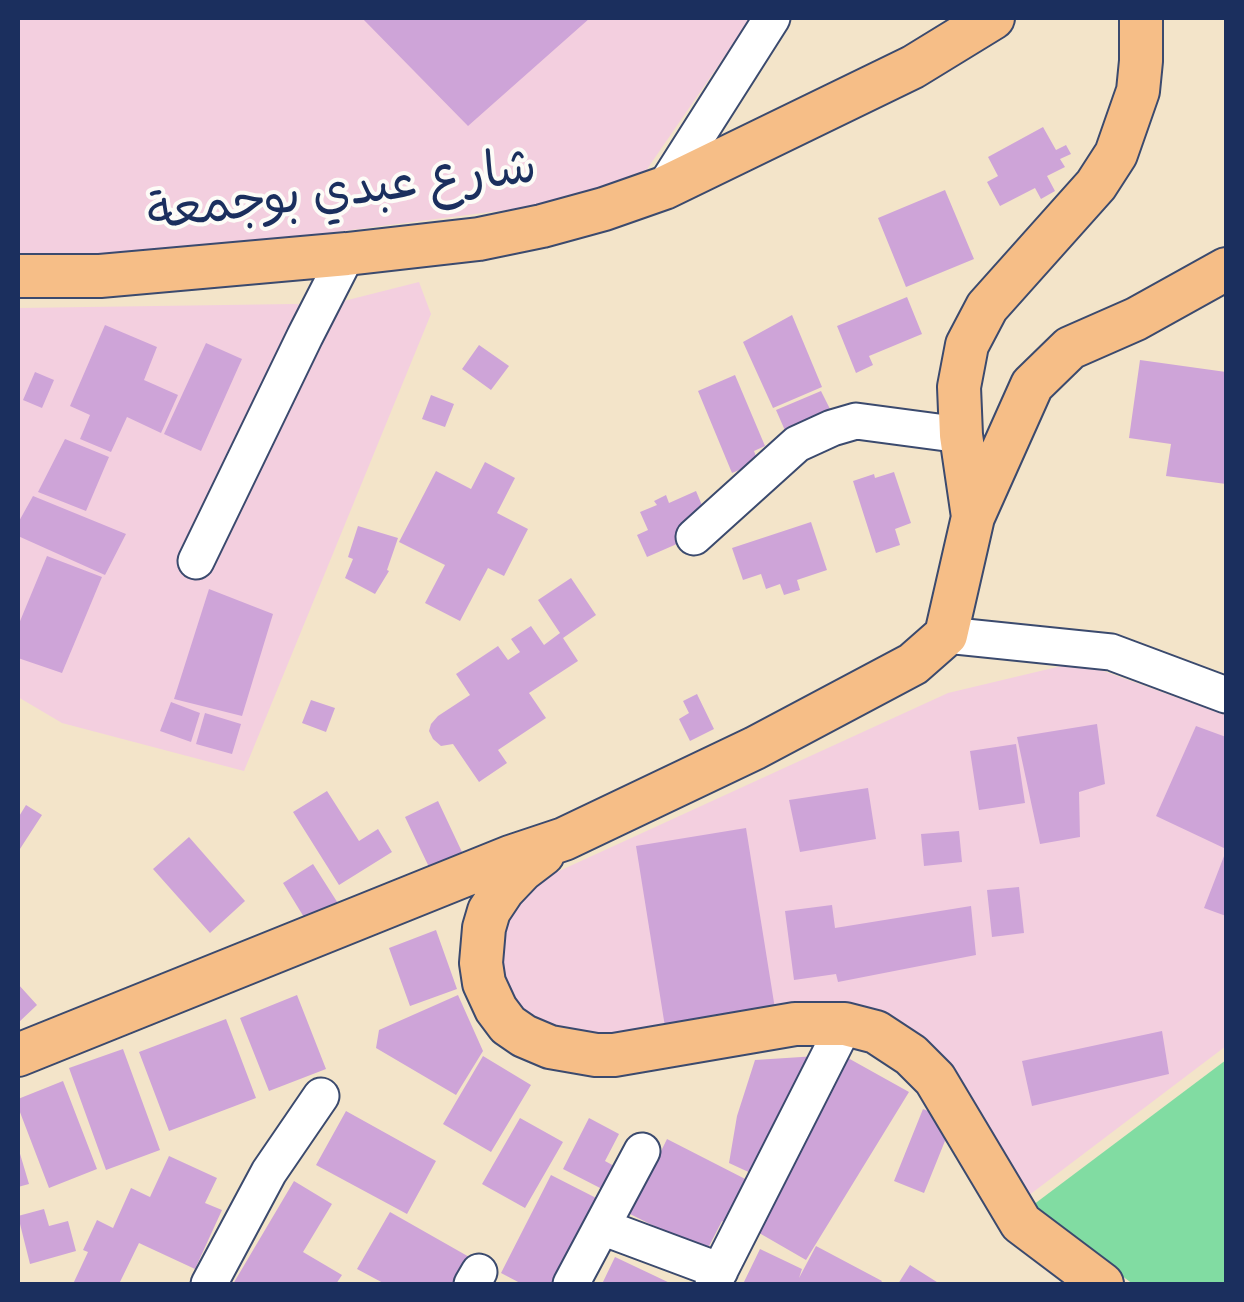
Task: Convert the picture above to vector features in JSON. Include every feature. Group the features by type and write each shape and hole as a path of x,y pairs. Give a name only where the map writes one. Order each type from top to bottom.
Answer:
{"main road":[{"name":"شارع عبدي بوجمعة","path":"18,276 100,276 347,254 479,239 542,226 664,188 914,66 993,18"},
{"path":"973,517 960,435 959,387 967,345 987,306 1108,170 1138,91 1140,18"},
{"path":"18,1055 510,857 564,839 754,748 913,664 946,636 973,517 1032,386 1070,348 1136,320 1226,270"},
{"path":"564,839 522,870 489,911 481,963 489,996 508,1025 524,1036 562,1049 596,1055 794,1024 846,1024 876,1032 911,1056 935,1079 1021,1223 1102,1284"}],"street":[{"path":"664,188 772,18"},
{"path":"196,561 347,254"},
{"path":"694,536 797,444 832,428 856,422 960,435"},
{"path":"946,636 1111,652 1226,694"},
{"path":"602,1227 717,1278 846,1024"},
{"path":"210,1284 270,1172 321,1096"},
{"path":"571,1284 642,1151"}],"shaded area":[{"path":"18,18 751,18 630,194 196,250 62,257 18,253"},
{"path":"419,282 431,314 244,771 62,723 18,697 18,308 324,306"},
{"path":"1078,662 1226,715 1226,1046 1020,1202 883,1026 578,1032 532,1018 503,988 496,939 522,888 948,693"}],"green space":[{"path":"1226,1060 1226,1284 1133,1284 1029,1208"}],"building":[{"path":"362,18 590,18 468,126"},
{"path":"1043,127 1056,150 1066,145 1071,154 1060,159 1065,167 1047,176 1055,191 1041,199 1035,188 1000,206 987,182 998,176 988,157"},
{"path":"945,190 974,259 906,287 878,218"},
{"path":"907,297 922,334 869,356 873,365 856,373 837,326"},
{"path":"792,315 822,387 773,408 743,342"},
{"path":"105,325 157,347 144,380 178,395 161,433 127,417 111,452 80,439 90,415 70,406"},
{"path":"206,343 242,359 201,451 164,434"},
{"path":"479,345 509,366 491,390 462,369"},
{"path":"1140,360 1226,372 1226,484 1166,476 1171,444 1129,438"},
{"path":"35,372 54,380 42,408 23,400"},
{"path":"735,375 765,446 754,451 758,462 732,473 698,391"},
{"path":"821,391 833,415 787,435 776,410"},
{"path":"431,395 454,404 445,427 422,419"},
{"path":"65,439 109,457 86,511 38,492"},
{"path":"485,462 515,478 497,513 528,529 504,576 488,568 460,621 425,603 445,565 399,542 436,471 471,489"},
{"path":"894,472 911,523 895,529 900,545 876,553 853,481"},
{"path":"696,491 707,517 686,540 647,557 637,535 648,530 640,512 657,505 654,501 666,495 669,503"},
{"path":"33,496 126,534 105,575 18,536 18,523"},
{"path":"811,522 827,570 797,580 800,590 784,595 780,584 766,589 761,574 743,580 732,548"},
{"path":"358,526 398,538 389,571 375,594 345,578 353,559 348,557"},
{"path":"47,556 102,577 62,673 18,658 18,626"},
{"path":"571,578 596,615 563,638 578,661 529,693 546,718 498,750 507,763 479,782 453,744 441,746 433,739 431,724 470,695 456,674 498,646 508,660 520,652 511,639 531,626 544,645 560,633 538,600"},
{"path":"209,589 273,614 242,716 174,699"},
{"path":"697,694 714,729 690,741 679,719 689,713 683,701"},
{"path":"311,700 335,708 326,732 302,723"},
{"path":"171,702 200,713 191,742 160,731"},
{"path":"205,713 241,724 232,754 196,744"},
{"path":"1097,724 1105,784 1079,792 1080,837 1040,844 1017,737"},
{"path":"1196,726 1226,737 1226,849 1156,816"},
{"path":"1016,744 1025,803 979,810 970,751"},
{"path":"868,788 876,839 800,852 789,800"},
{"path":"327,791 359,841 378,829 392,852 339,885 293,812"},
{"path":"438,801 462,852 429,867 405,817"},
{"path":"26,805 42,815 18,852 18,818"},
{"path":"746,828 776,1015 666,1033 636,846"},
{"path":"959,831 962,862 924,866 921,834"},
{"path":"189,837 245,901 210,933 153,869"},
{"path":"1226,851 1226,916 1204,908"},
{"path":"313,864 341,908 310,927 283,883"},
{"path":"1019,887 1024,933 992,937 987,890"},
{"path":"832,905 835,928 971,906 976,955 838,982 836,974 794,980 785,911"},
{"path":"436,930 457,989 410,1006 389,948"},
{"path":"18,984 37,1005 18,1023"},
{"path":"297,995 326,1069 269,1091 240,1018"},
{"path":"458,995 483,1051 456,1095 376,1048 379,1030"},
{"path":"226,1019 256,1098 169,1131 139,1052"},
{"path":"1162,1031 1169,1074 1032,1106 1022,1061"},
{"path":"123,1049 160,1150 106,1170 69,1068"},
{"path":"483,1056 531,1085 491,1152 443,1124"},
{"path":"817,1056 755,1175 729,1163 737,1116 755,1060"},
{"path":"848,1058 909,1092 806,1260 754,1230"},
{"path":"63,1081 97,1169 49,1188 18,1099"},
{"path":"923,1109 953,1121 924,1193 894,1181"},
{"path":"346,1111 436,1161 407,1214 316,1165"},
{"path":"520,1118 563,1142 525,1208 482,1184"},
{"path":"589,1118 619,1134 605,1161 616,1167 604,1190 563,1169"},
{"path":"667,1139 753,1183 731,1225 722,1221 706,1252 630,1214"},
{"path":"18,1147 29,1184 18,1187"},
{"path":"169,1156 217,1178 205,1203 222,1210 195,1269 139,1243 119,1284 73,1284 97,1220 113,1228 131,1188 150,1197"},
{"path":"551,1175 604,1202 560,1284 522,1284 501,1273"},
{"path":"294,1181 332,1204 303,1252 342,1275 336,1284 233,1284"},
{"path":"44,1209 49,1226 68,1221 76,1251 30,1264 18,1216"},
{"path":"390,1212 471,1258 456,1284 385,1284 357,1269"},
{"path":"816,1246 882,1281 743,1284 760,1249 802,1269 799,1278"},
{"path":"615,1257 672,1284 602,1284"},
{"path":"910,1265 940,1284 898,1284"}]}
